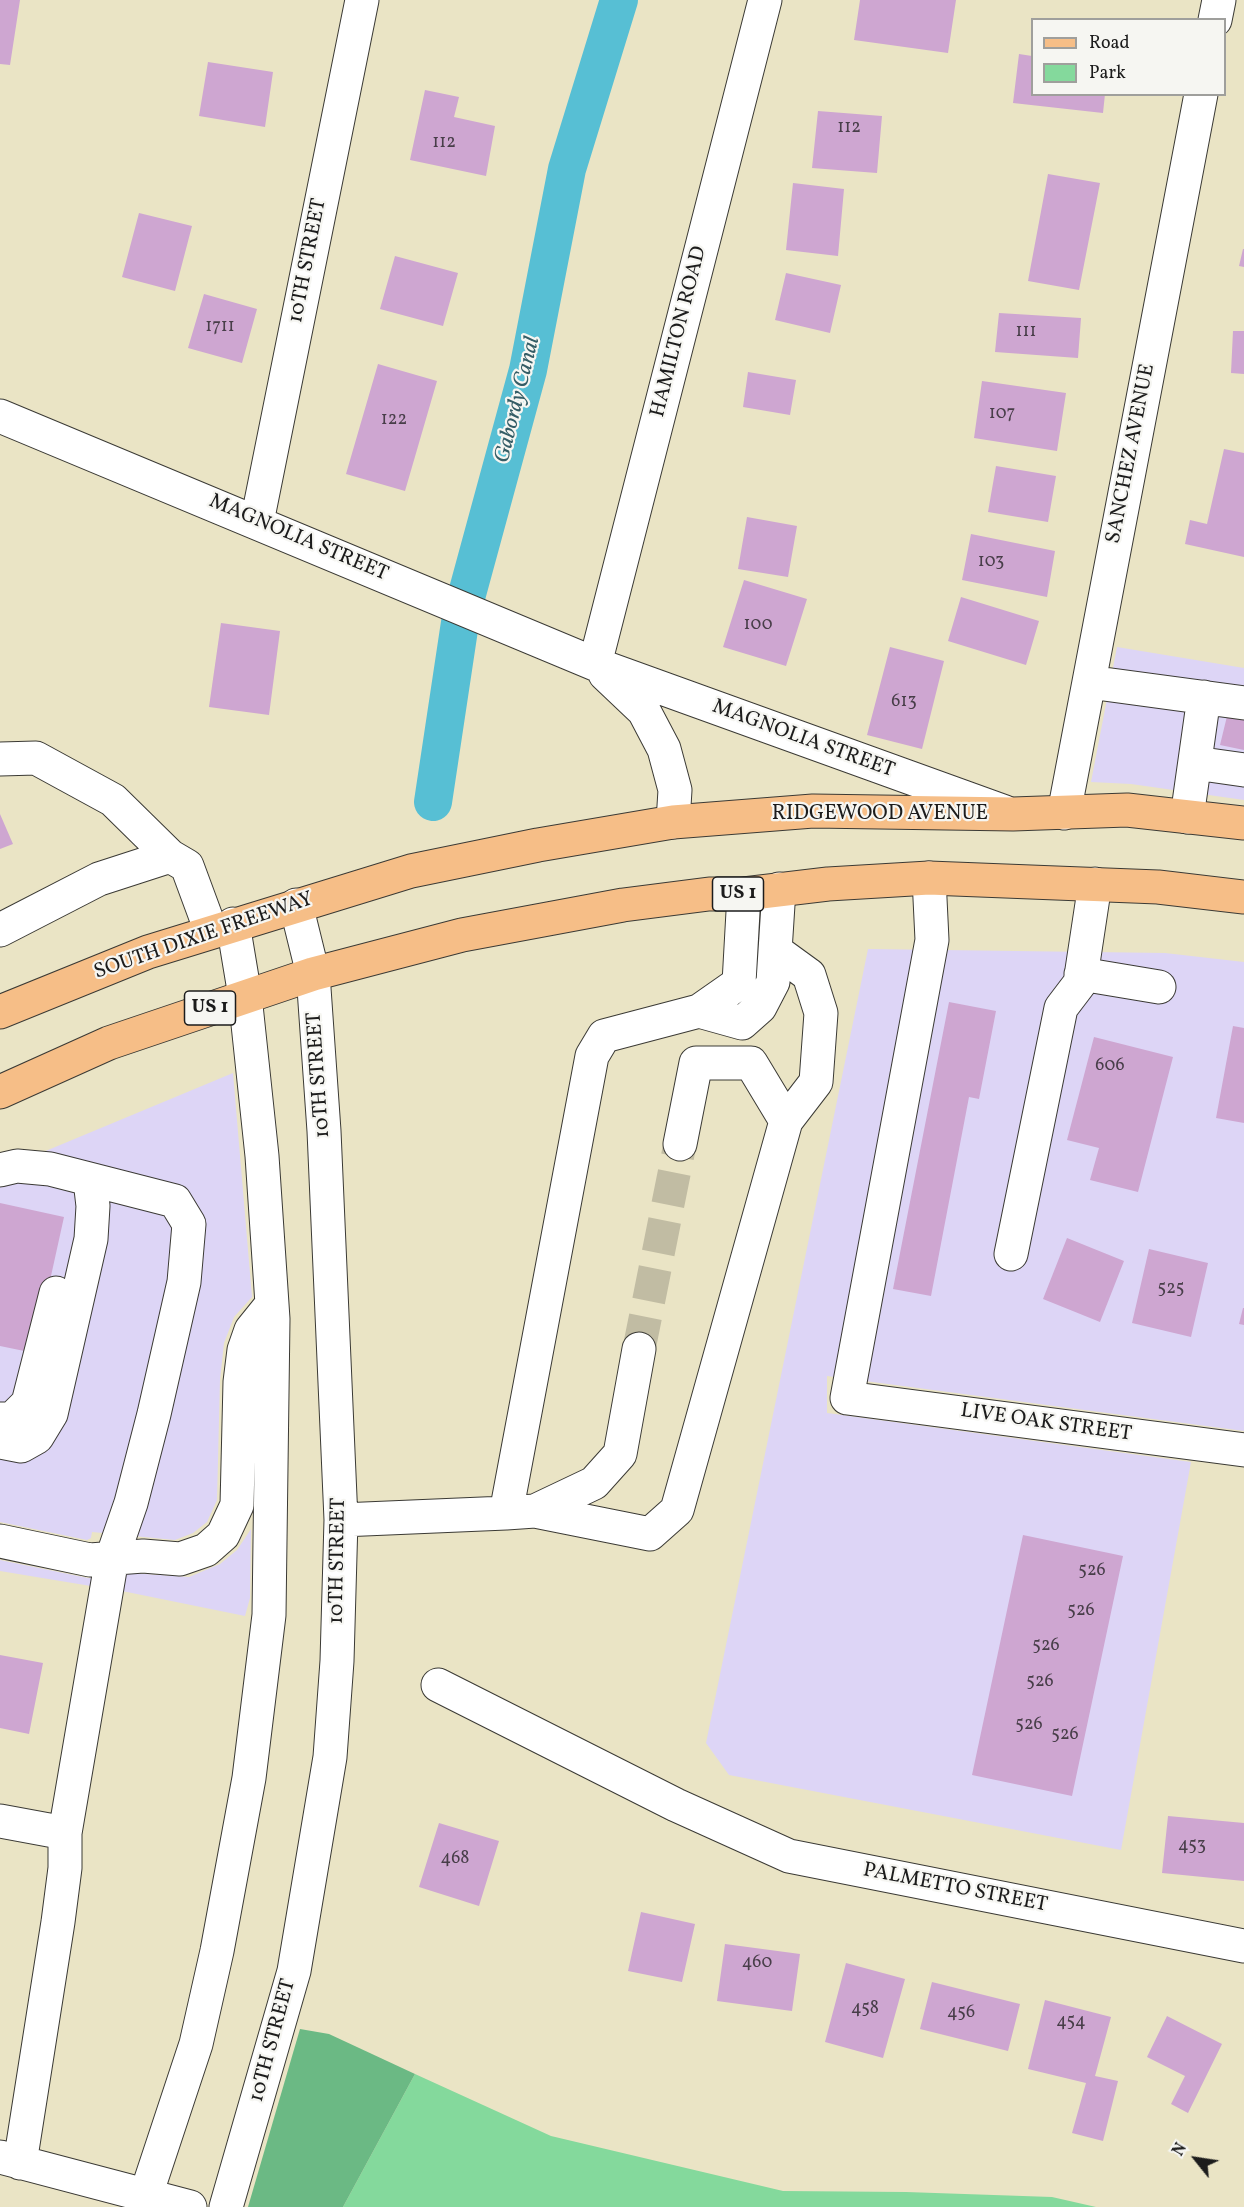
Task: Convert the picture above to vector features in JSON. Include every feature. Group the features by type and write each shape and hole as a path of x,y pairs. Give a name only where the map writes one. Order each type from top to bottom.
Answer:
{"main road":[{"name":"RIDGEWOOD AVENUE","path":"411,871 538,845 673,822 813,811 1013,814 1127,810 1244,823"},
{"name":"SOUTH DIXIE FREEWAY","path":"0,1012 148,952 296,904 411,871"},
{"name":"US 1","path":"0,1092 109,1043 313,974 428,943 623,905 709,894 744,894 929,878 1158,887 1244,897"}],"street":[{"name":"10TH STREET","path":"257,522 362,0"},
{"name":"HAMILTON ROAD","path":"595,664 765,0"},
{"path":"1215,18 1219,0"},
{"name":"SANCHEZ AVENUE","path":"1064,813 1201,96"},
{"name":"MAGNOLIA STREET","path":"0,416 595,664 1013,814"},
{"name":"MAGNOLIA STREET","path":"595,664 644,711 664,749 675,790 673,822"},
{"path":"1089,682 1244,703"},
{"path":"1187,817 1204,698"},
{"path":"0,759 36,758 113,800 170,856 187,866 222,927 245,996 262,1156 272,1304 269,1615 249,1778 217,1951 196,2044 144,2201"},
{"path":"1195,763 1244,770"},
{"path":"0,930 99,879 170,856"},
{"name":"LIVE OAK STREET","path":"929,878 932,940 847,1398 1242,1441"},
{"path":"1011,1254 1061,1008 1080,983 1095,884"},
{"path":"699,1011 742,1023 760,1007 773,982 779,890"},
{"path":"520,1512 592,1056 604,1036 699,1011 739,982 744,894"},
{"name":"10TH STREET","path":"226,2207 294,1971 328,1768 338,1661 342,1520 324,1131 313,974 296,904"},
{"path":"342,1520 520,1512 650,1534 677,1510 786,1121 816,1082 821,1013 809,975 776,951"},
{"path":"1081,974 1159,987"},
{"path":"680,1144 696,1063 751,1062 786,1121"},
{"path":"0,1170 17,1166 50,1169 175,1201 189,1224 183,1282 154,1414 131,1503 112,1558 65,1833 65,1868 58,1922 10,2160 144,2201 190,2207"},
{"path":"0,1419 12,1419 28,1403 87,1179"},
{"path":"0,1442 21,1446 37,1437 51,1414 91,1239 93,1206 87,1179"},
{"path":"0,1541 90,1560 143,1556 180,1559 206,1550 223,1535 237,1505 240,1382 244,1350 251,1330 272,1304"},
{"path":"520,1512 594,1483 620,1454 639,1350"},
{"name":"PALMETTO STREET","path":"438,1685 676,1804 789,1856 1244,1946"},
{"path":"0,1821 65,1833"}],"shaded area":[{"path":"1117,647 1244,668 1244,800 1131,784 1091,782"},
{"path":"868,949 1165,953 1244,962 1244,1431 827,1376 827,1413 1191,1462 1121,1850 729,1775 706,1743"},
{"path":"233,1073 252,1297 234,1317 224,1343 220,1380 217,1500 207,1522 193,1533 175,1540 92,1532 91,1538 87,1540 0,1522 0,1170"},
{"path":"251,1529 250,1598 245,1616 127,1592 0,1571 0,1560 88,1578 116,1572 189,1577 220,1564 237,1550"}],"green space":[{"path":"300,2029 329,2034 415,2074 343,2207 248,2207"},
{"path":"415,2074 551,2136 783,2191 1052,2197 1096,2207 343,2207"}],"building":[{"path":"0,0 20,0 10,65 0,64"},
{"path":"860,0 956,0 948,53 854,40"},
{"path":"1019,54 1031,56 1031,96 1105,96 1103,113 1013,103"},
{"path":"208,62 273,72 265,127 199,116"},
{"path":"425,90 459,97 454,117 495,126 486,176 410,160"},
{"path":"818,111 882,116 877,173 812,168"},
{"path":"1048,174 1100,183 1079,290 1028,281"},
{"path":"793,183 844,189 838,256 786,250"},
{"path":"139,213 192,226 175,291 122,277"},
{"path":"1244,249 1244,267 1239,266"},
{"path":"395,256 458,273 443,326 380,309"},
{"path":"786,273 841,285 830,333 775,320"},
{"path":"204,294 257,309 242,363 188,348"},
{"path":"999,313 1081,318 1078,358 995,352"},
{"path":"1233,331 1244,331 1244,374 1231,373"},
{"path":"378,364 437,381 405,491 346,474"},
{"path":"748,372 796,380 790,415 743,407"},
{"path":"982,381 1066,393 1057,451 974,438"},
{"path":"1224,449 1244,453 1244,557 1185,544 1190,520 1207,524"},
{"path":"996,466 1056,476 1048,522 988,512"},
{"path":"747,517 797,526 788,577 738,569"},
{"path":"971,534 1055,551 1047,597 962,580"},
{"path":"744,580 807,599 786,666 723,647"},
{"path":"961,597 1039,621 1026,665 948,641"},
{"path":"221,623 280,631 269,715 209,707"},
{"path":"890,647 944,661 922,749 867,735"},
{"path":"1229,708 1244,711 1244,750 1220,745"},
{"path":"0,814 13,844 0,849"},
{"path":"949,1002 996,1011 979,1099 969,1097 931,1296 893,1289"},
{"path":"1233,1026 1244,1028 1244,1123 1216,1118"},
{"path":"1094,1037 1173,1057 1138,1192 1090,1180 1099,1148 1067,1140"},
{"path":"0,1203 64,1217 34,1353 0,1346"},
{"path":"1067,1238 1124,1261 1100,1322 1043,1299"},
{"path":"1149,1249 1208,1263 1191,1337 1132,1323"},
{"path":"1244,1308 1244,1325 1239,1324"},
{"path":"1023,1535 1123,1556 1072,1796 972,1775"},
{"path":"0,1655 43,1663 29,1734 0,1728"},
{"path":"1168,1816 1244,1823 1244,1881 1162,1873"},
{"path":"439,1823 499,1841 479,1906 419,1887"},
{"path":"641,1912 695,1924 682,1982 628,1971"},
{"path":"725,1944 800,1954 792,2011 717,2001"},
{"path":"846,1963 905,1979 883,2058 825,2042"},
{"path":"932,1982 1020,2004 1008,2051 920,2029"},
{"path":"1045,2000 1111,2017 1095,2076 1118,2081 1103,2141 1072,2133 1086,2083 1028,2069"},
{"path":"1167,2016 1222,2044 1188,2113 1171,2104 1185,2076 1147,2057"}],"waterway":[{"name":"Gabordy Canal","path":"433,802 461,616 528,370 567,169 619,0"}],"tunnel":[{"path":"639,1349 680,1144"}]}
